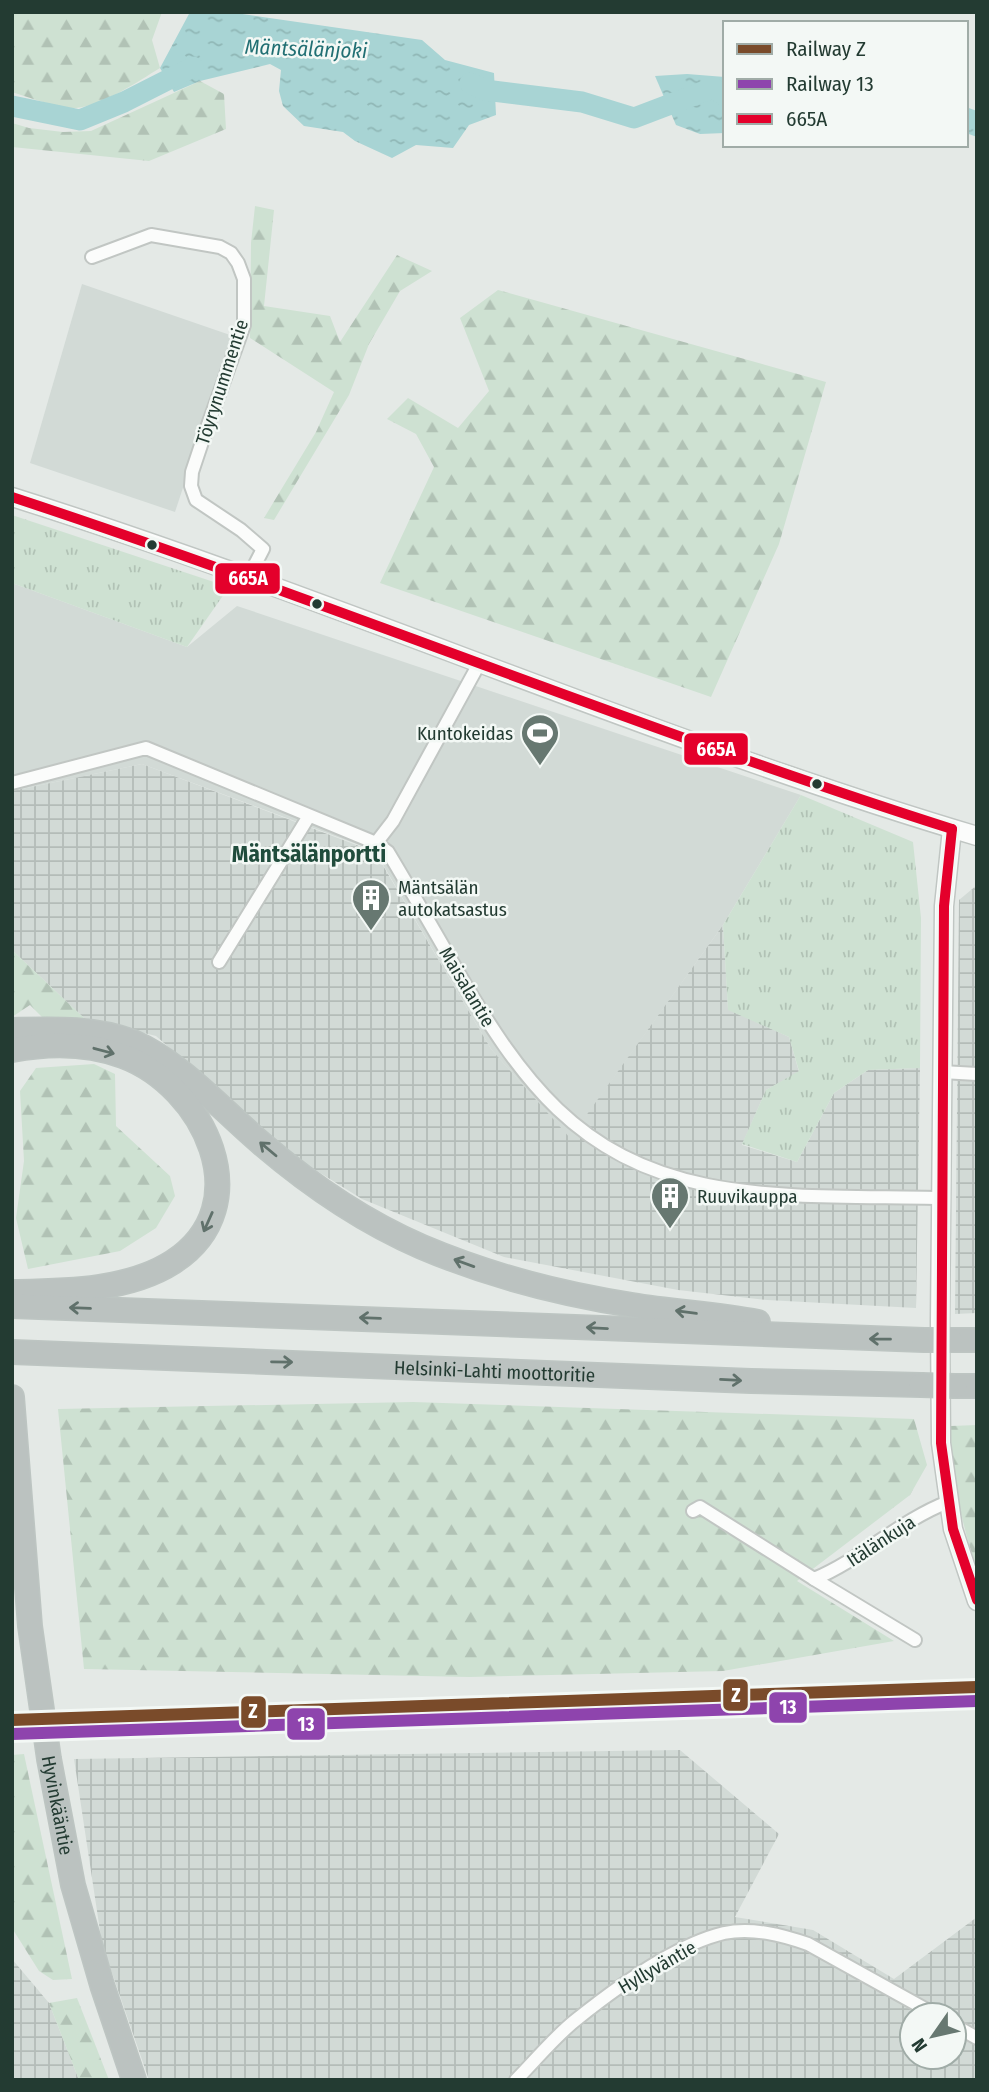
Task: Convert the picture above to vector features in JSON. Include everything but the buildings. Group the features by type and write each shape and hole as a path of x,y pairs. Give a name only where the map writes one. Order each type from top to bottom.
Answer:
{"highway":[{"path":"12,1030 90,1030 114,1036 152,1052 296,1172 342,1204 421,1247 573,1294 631,1305 753,1321 837,1338"},
{"path":"12,1050 56,1045 90,1048 123,1056 164,1080 180,1096 201,1125 214,1156 218,1190 204,1232 189,1250 171,1263 130,1280 101,1286 12,1292"},
{"path":"12,1306 837,1338 977,1340"},
{"name":"Helsinki-Lahti moottoritie","path":"12,1352 751,1381 966,1386"},
{"path":"12,1364 244,1361"},
{"name":"Hyvinkääntie","path":"12,1397 22,1636 38,1690 72,1885 134,2080"}],"main road":[{"path":"12,496 480,662 749,763 977,836"},
{"path":"952,829 944,906 941,1444 953,1528 977,1601"}],"street":[{"name":"Töyrynummentie","path":"92,257 151,235 220,247 231,253 238,262 244,279 244,326 192,472 191,486 196,500 242,530 263,549 248,578"},
{"path":"376,843 393,821 480,662"},
{"name":"Maisalantie","path":"12,783 146,748 376,843 388,852 488,1024 509,1054 560,1113 616,1154 706,1185 760,1193 941,1198"},
{"path":"219,962 309,816"},
{"path":"942,1072 977,1074"},
{"name":"Itälänkuja","path":"814,1579 840,1568 914,1517 948,1502"},
{"name":"Itälänkuja","path":"693,1511 700,1507 915,1640"},
{"name":"Hyllyväntie","path":"516,2080 575,2020 642,1971 689,1946 725,1933 756,1931 808,1944 911,2001"}],"shaded area":[{"path":"82,284 233,336 175,512 30,463"},
{"path":"12,583 187,647 237,606 801,795 723,925 570,1139 491,1049 375,851 142,764 12,791"},
{"path":"142,764 375,852 491,1049 570,1138 723,925 728,1009 789,1037 799,1072 766,1090 742,1145 797,1162 834,1093 868,1070 920,1068 916,1308 767,1300 678,1290 504,1257 362,1199 293,1156 156,1036 84,1018 12,950 12,791"},
{"path":"977,885 977,1313 955,1314 959,900"},
{"path":"680,1750 779,1834 735,1917 813,1930 894,1979 977,1917 977,2080 149,2080 102,1944 74,1759"},
{"path":"12,1959 49,2003 79,2080 12,2080"}],"green space":[{"path":"12,12 162,12 152,40 160,68 109,98 76,108 53,105 12,92"},
{"path":"200,81 224,94 226,129 149,161 12,147 12,123 63,132 91,131"},
{"path":"255,206 274,210 264,306 330,316 340,342 397,255 432,271 400,291 369,344 349,395 274,520 264,518 316,432 334,392 250,338 251,243"},
{"path":"498,290 826,382 779,544 711,697 380,583 434,467 416,434 387,419 408,398 458,428 489,391 460,318"},
{"path":"12,515 229,587 187,647 12,583"},
{"path":"801,795 913,842 921,918 920,1068 868,1070 834,1093 797,1162 742,1144 766,1090 799,1071 789,1037 728,1010 723,925"},
{"path":"12,950 84,1018 44,1019 30,1005 12,1017"},
{"path":"94,1064 115,1074 116,1126 170,1176 175,1196 156,1228 120,1251 28,1269 16,1218 24,1161 20,1091 36,1068"},
{"path":"413,1402 914,1419 927,1465 910,1495 797,1581 894,1641 723,1671 469,1677 84,1669 58,1409"},
{"path":"977,1425 977,1570 958,1499 951,1426"},
{"path":"24,1754 72,1979 53,1980 39,1971 12,1928 12,1755"},
{"path":"77,1998 109,2080 79,2080 49,2003"}],"water":[{"path":"190,12 229,12 422,40 445,60 494,73 496,115 469,125 453,148 416,145 392,158 355,141 343,132 304,126 283,106 279,91 281,70 270,64 200,81 174,92 160,68"},
{"path":"687,74 723,77 723,133 700,134 676,125 655,76"},
{"path":"968,108 977,111 977,137 968,134"}],"waterway":[{"name":"Mäntsälänjoki","path":"12,106 80,120 124,102 193,67"},
{"name":"Mäntsälänjoki","path":"470,83 485,90 582,102 634,118 713,88 723,95"}],"rail line":[{"name":"Z","path":"12,1720 977,1687"},
{"name":"13","path":"12,1734 977,1701"}],"transit line":[{"name":"665A","path":"12,497 248,579 716,749 952,829"},
{"name":"665A","path":"952,829 944,906 941,1443 953,1529 977,1600"}],"place":[{"name":"Kuntokeidas","path":"540,767"},
{"name":"Mäntsälän autokatsastus","path":"371,932"},
{"name":"Ruuvikauppa","path":"670,1230"}],"district":[{"name":"Mäntsälänportti","path":"309,854"}]}
